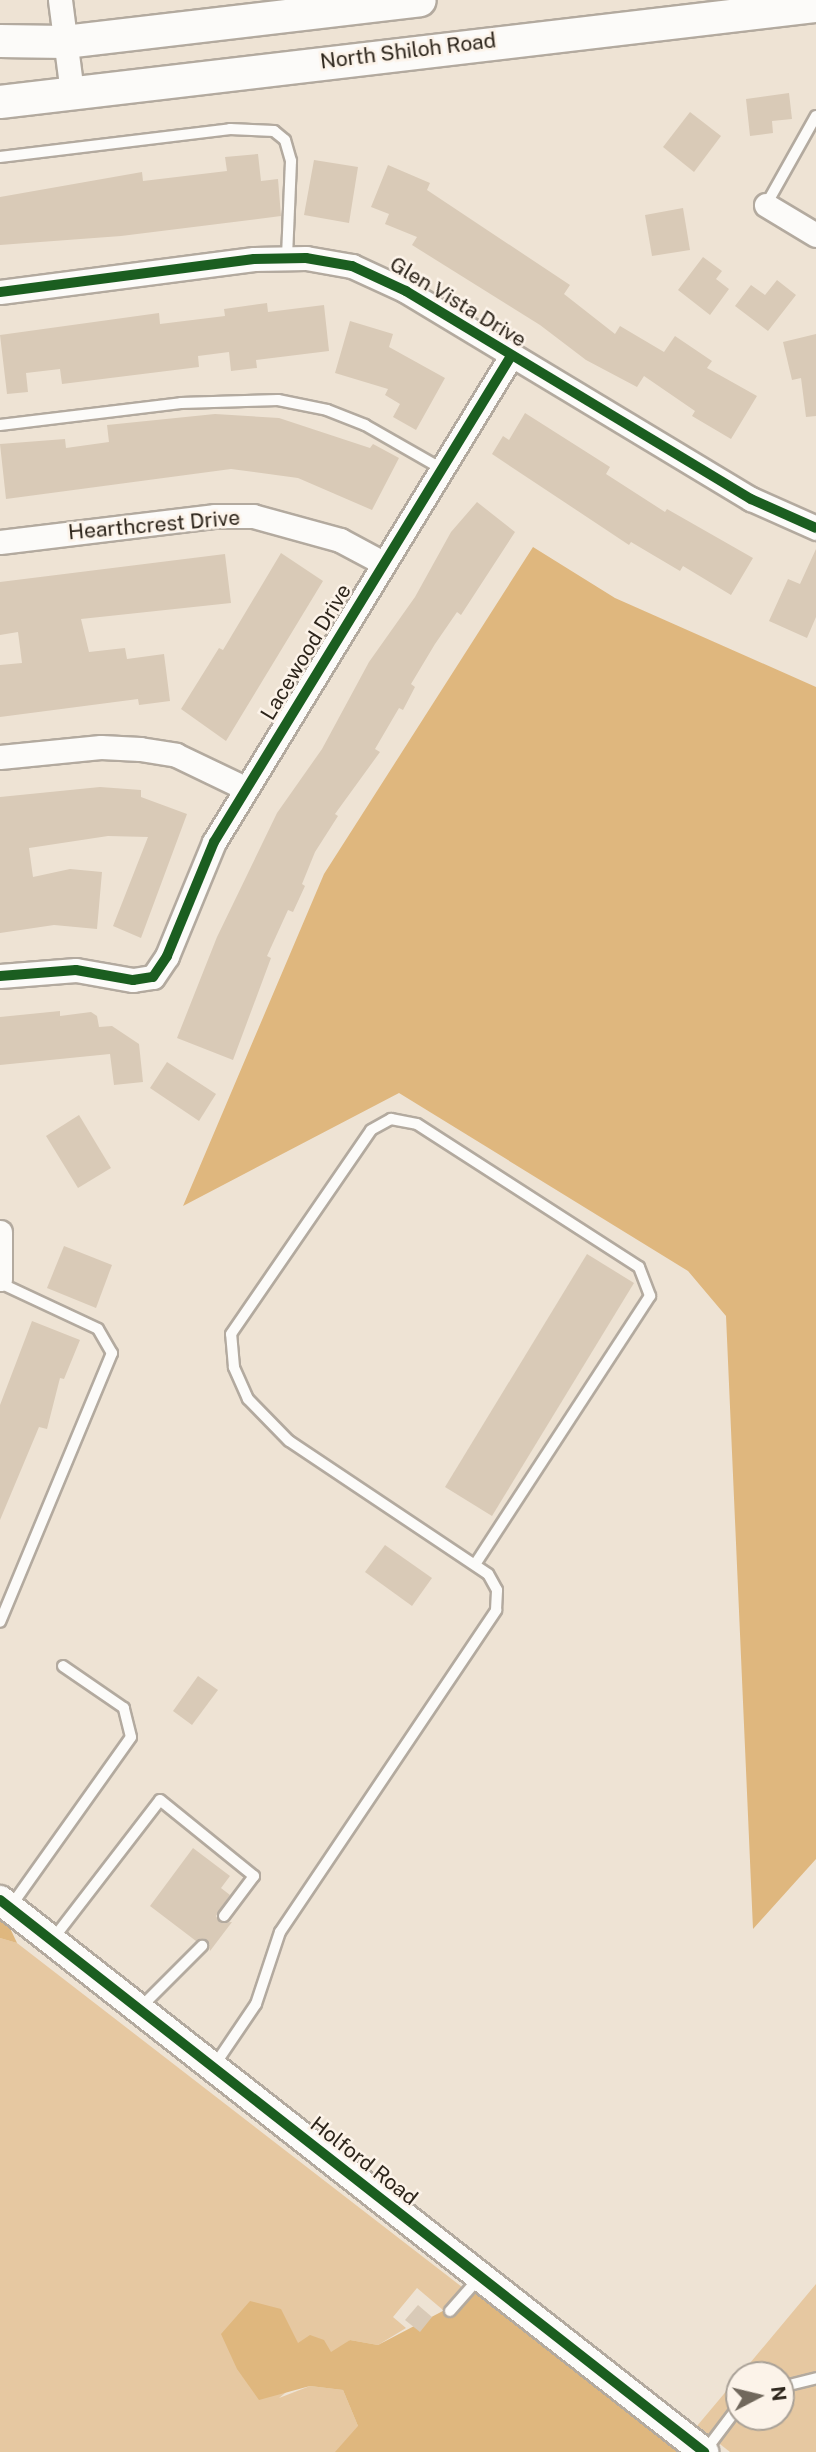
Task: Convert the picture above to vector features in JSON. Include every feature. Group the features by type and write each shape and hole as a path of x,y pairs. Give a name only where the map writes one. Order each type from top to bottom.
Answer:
{"main road":[{"path":"0,41 65,43 420,0"},
{"name":"North Shiloh Road","path":"0,102 816,5"}],"street":[{"path":"60,0 72,93"},
{"path":"766,205 816,235"},
{"name":"Glen Vista Drive","path":"0,292 286,257 330,261 380,276 751,499 816,528"},
{"name":"Lacewood Drive","path":"0,976 76,970 133,980 153,977 167,956 214,842 245,788 511,356"},
{"name":"Hearthcrest Drive","path":"0,542 215,516 253,516 340,540 383,562"},
{"path":"0,757 101,747 141,749 176,755 245,788"},
{"path":"0,1233 0,1281"},
{"name":"Holford Road","path":"5,1903 704,2452"}],"lane":[{"path":"766,205 816,116"},
{"path":"0,158 230,129 274,131 285,140 291,161 286,257"},
{"path":"0,425 181,403 278,400 327,410 365,425 442,469"},
{"path":"213,2067 256,2004 280,1932 496,1610 497,1590 488,1574 289,1441 248,1399 234,1367 231,1334 371,1130 391,1119 417,1124 639,1267 650,1296 475,1564"},
{"path":"0,1281 98,1329 113,1353 0,1622"},
{"path":"5,1903 131,1737 124,1708 63,1666"},
{"path":"52,1941 160,1800 254,1876 224,1916"},
{"path":"139,2009 202,1946"},
{"path":"450,2311 480,2277"},
{"path":"795,2383 816,2378"},
{"path":"704,2452 725,2424"}],"shaded area":[{"path":"533,547 615,598 816,687 816,1859 753,1929 726,1316 688,1271 399,1093 183,1206 324,874"},
{"path":"0,1921 10,1928 17,1943 0,1938"},
{"path":"0,1938 17,1943 462,2287 443,2310 417,2288 393,2317 406,2328 378,2345 350,2340 279,2398 310,2386 343,2390 358,2426 472,2295 669,2452 0,2452"},
{"path":"816,2284 816,2452 730,2452 697,2426 725,2393 725,2431 795,2431 795,2361 752,2361"},
{"path":"481,2291 681,2452 335,2452 358,2426 343,2390 310,2386 259,2400 237,2369 221,2334 250,2301 281,2309 298,2343 310,2335 324,2340 331,2352 350,2340 378,2345"}],"building":[{"path":"789,93 792,119 772,121 773,133 750,136 746,99"},
{"path":"690,112 721,136 694,172 663,147"},
{"path":"258,154 261,181 278,179 281,216 121,236 0,245 0,197 142,172 143,181 227,171 225,157"},
{"path":"314,160 358,167 349,223 304,215"},
{"path":"388,165 430,183 427,190 570,285 564,294 615,334 620,326 664,352 675,336 712,361 707,368 757,396 731,439 692,416 695,411 644,376 637,387 586,360 540,325 412,245 417,237 385,224 389,214 371,207"},
{"path":"683,208 690,250 652,256 645,215"},
{"path":"703,257 722,271 716,279 729,289 710,315 678,290"},
{"path":"777,280 796,295 768,331 735,306 751,285 765,295"},
{"path":"267,303 268,312 324,305 329,351 256,360 257,368 231,371 229,352 198,356 199,367 62,384 60,369 26,373 28,392 7,394 0,335 159,313 160,324 225,316 224,309"},
{"path":"350,321 393,334 389,347 445,378 416,430 393,417 400,404 385,395 388,389 335,373"},
{"path":"816,334 816,416 806,417 801,378 792,380 783,342"},
{"path":"525,413 610,467 606,474 665,512 667,509 753,558 731,595 683,566 680,571 631,542 629,545 492,454 503,436 509,440"},
{"path":"215,414 279,418 370,448 373,444 399,458 372,510 298,478 231,469 6,499 0,444 65,439 66,448 109,442 107,425"},
{"path":"477,502 515,532 461,615 457,612 435,644 411,684 415,687 403,710 399,708 375,749 380,752 335,814 338,816 315,852 302,884 305,886 293,912 288,910 267,956 271,958 233,1060 177,1038 217,937 277,813 322,749 369,662 415,597 451,532"},
{"path":"816,549 816,617 807,638 769,621 788,579 800,584"},
{"path":"281,553 323,581 226,741 181,709 219,648 223,650"},
{"path":"225,554 231,603 81,619 89,652 125,648 127,659 164,654 170,701 139,705 138,699 0,717 0,665 22,663 18,632 0,635 0,582"},
{"path":"100,787 141,790 141,797 187,814 141,938 113,926 148,837 108,836 29,848 33,877 70,869 102,872 97,929 54,925 0,933 0,797"},
{"path":"60,1011 60,1016 91,1012 97,1016 99,1027 112,1026 139,1044 143,1082 114,1085 110,1054 0,1065 0,1017"},
{"path":"167,1062 216,1094 199,1121 150,1088"},
{"path":"79,1115 111,1168 78,1188 46,1136"},
{"path":"64,1246 112,1265 96,1308 47,1288"},
{"path":"587,1254 634,1283 492,1516 445,1487"},
{"path":"32,1321 80,1340 64,1379 60,1378 47,1429 39,1427 0,1520 0,1405"},
{"path":"385,1545 432,1578 412,1606 365,1572"},
{"path":"198,1676 218,1690 192,1725 173,1711"},
{"path":"193,1848 230,1876 221,1888 230,1895 216,1916 220,1923 232,1922 210,1951 207,1940 196,1941 150,1906"},
{"path":"418,2305 432,2317 420,2332 405,2320"}],"cycle path":[{"path":"0,292 254,259 306,258 352,266 406,291 751,499 816,528"},
{"path":"0,976 76,970 133,980 153,977 167,956 214,842 511,356"},
{"path":"0,1900 704,2452"}]}
